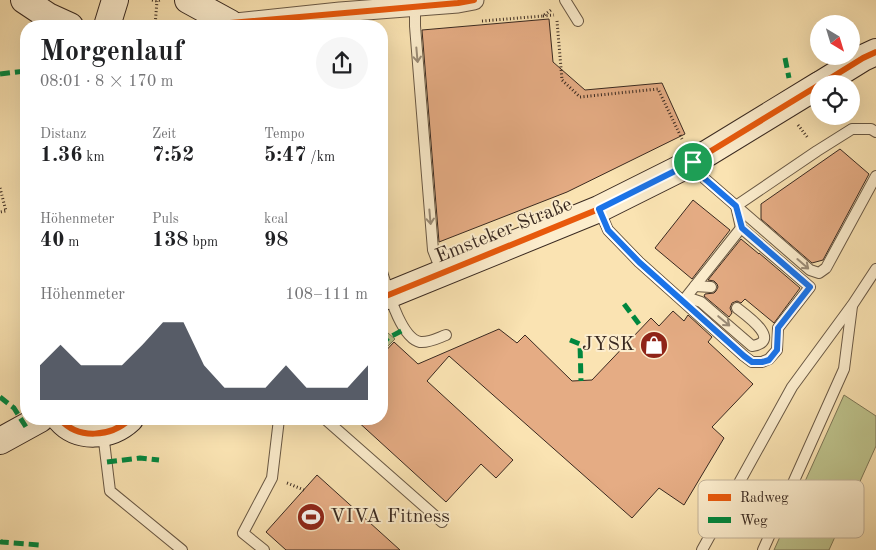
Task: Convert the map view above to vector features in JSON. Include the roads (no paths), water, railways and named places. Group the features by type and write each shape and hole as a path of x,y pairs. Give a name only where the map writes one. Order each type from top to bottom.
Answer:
{"street":[{"path":"24,0 57,20"},
{"path":"110,20 115,0"},
{"path":"188,0 213,20"},
{"path":"322,20 342,19 415,6 474,0"},
{"name":"Emsteker Straße","path":"835,75 876,52"},
{"name":"Emsteker Straße","path":"388,295 599,209 693,162 810,90"},
{"path":"0,441 29,425"},
{"path":"68,425 75,430 88,434 103,433 122,425"}],"lane":[{"path":"565,0 578,21"},
{"path":"415,6 433,250 442,273"},
{"path":"736,206 816,151 852,129 871,129 876,132"},
{"path":"693,162 705,179 810,270 819,273 826,268 876,176"},
{"path":"599,209 608,230 639,262 744,356 752,362 762,362 769,360 777,350 778,328 810,287 742,228 736,206"},
{"path":"683,301 742,228"},
{"path":"741,480 792,387 853,304 876,269"},
{"path":"695,286 711,286"},
{"path":"683,301 692,299 701,302 752,346 760,344 764,340 762,330 737,308"},
{"path":"388,301 409,336 419,342 427,342 446,335"},
{"path":"794,480 844,369 853,304"},
{"path":"264,550 243,533 272,478 278,425"},
{"path":"332,425 442,522"},
{"path":"103,433 110,491 182,550"},
{"path":"702,550 709,538"},
{"path":"763,550 768,538"}],"place":[{"name":"JYSK","path":"654,345"},
{"name":"VIVA Fitness","path":"311,517"}]}
